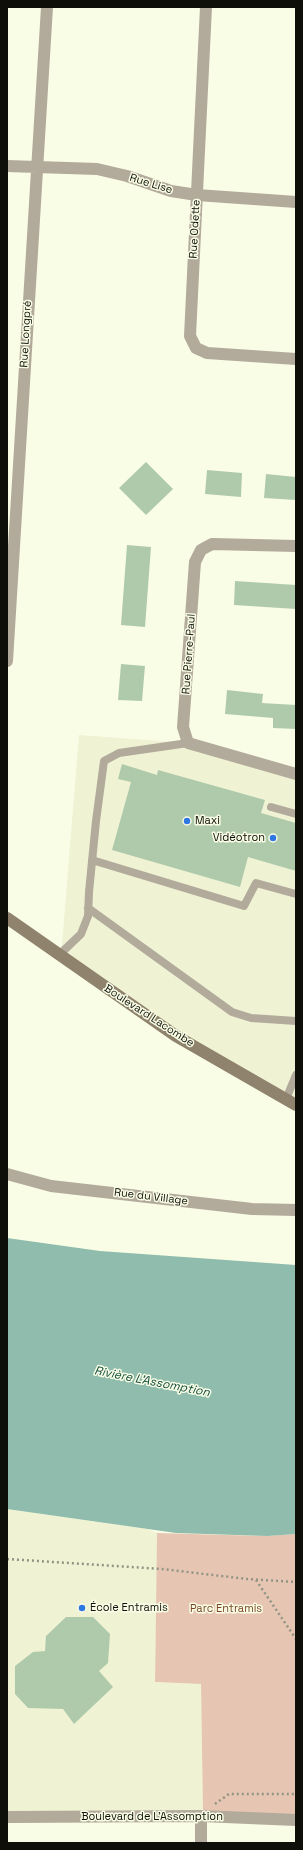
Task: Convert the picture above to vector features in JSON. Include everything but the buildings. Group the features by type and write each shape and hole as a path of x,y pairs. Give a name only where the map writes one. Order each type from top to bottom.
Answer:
{"main road":[{"name":"Boulevard Lacombe","path":"7,918 176,1036 291,1102"}],"street":[{"name":"Rue Longpré","path":"7,661 9,595 47,7"},
{"name":"Rue Odette","path":"206,7 190,336 196,348 207,353 296,359"},
{"name":"Rue Lise","path":"7,166 97,169 127,176 171,191 197,195 296,202"},
{"name":"Rue Pierre-Paul","path":"188,743 183,727 195,562 201,550 212,544 296,546"},
{"path":"188,743 296,774"},
{"name":"Rue du Village","path":"7,1174 51,1186 252,1209 296,1210"},
{"path":"201,1816 201,1843"},
{"name":"Boulevard de L'Assomption","path":"7,1817 201,1816 296,1820"}],"lane":[{"path":"59,955 81,934 88,916 92,860 104,761 119,753 188,743"},
{"path":"271,806 296,814"},
{"path":"92,860 244,906 256,883 296,894"},
{"path":"88,908 232,1012 251,1018 296,1021"},
{"path":"291,1102 296,1075"}],"path":[{"path":"7,1559 162,1570 256,1580 296,1582"},
{"path":"256,1580 296,1639"},
{"path":"201,1816 229,1794 296,1794"}],"shaded area":[{"path":"79,735 188,743 296,774 296,1105 59,955 62,944"},
{"name":"École Entramis","path":"7,1509 147,1529 157,1533 155,1682 201,1684 203,1816 7,1817"}],"green space":[{"name":"Parc Entramis","path":"157,1533 264,1536 296,1534 296,1821 203,1816 201,1684 155,1682"}],"water":[{"name":"Rivière L'Assomption","path":"7,1238 100,1251 296,1265 296,1534 267,1536 176,1533 7,1509"}],"place":[{"name":"Maxi","path":"187,821"},
{"name":"Vidéotron","path":"273,838"},
{"name":"École Entramis","path":"82,1608"}]}
